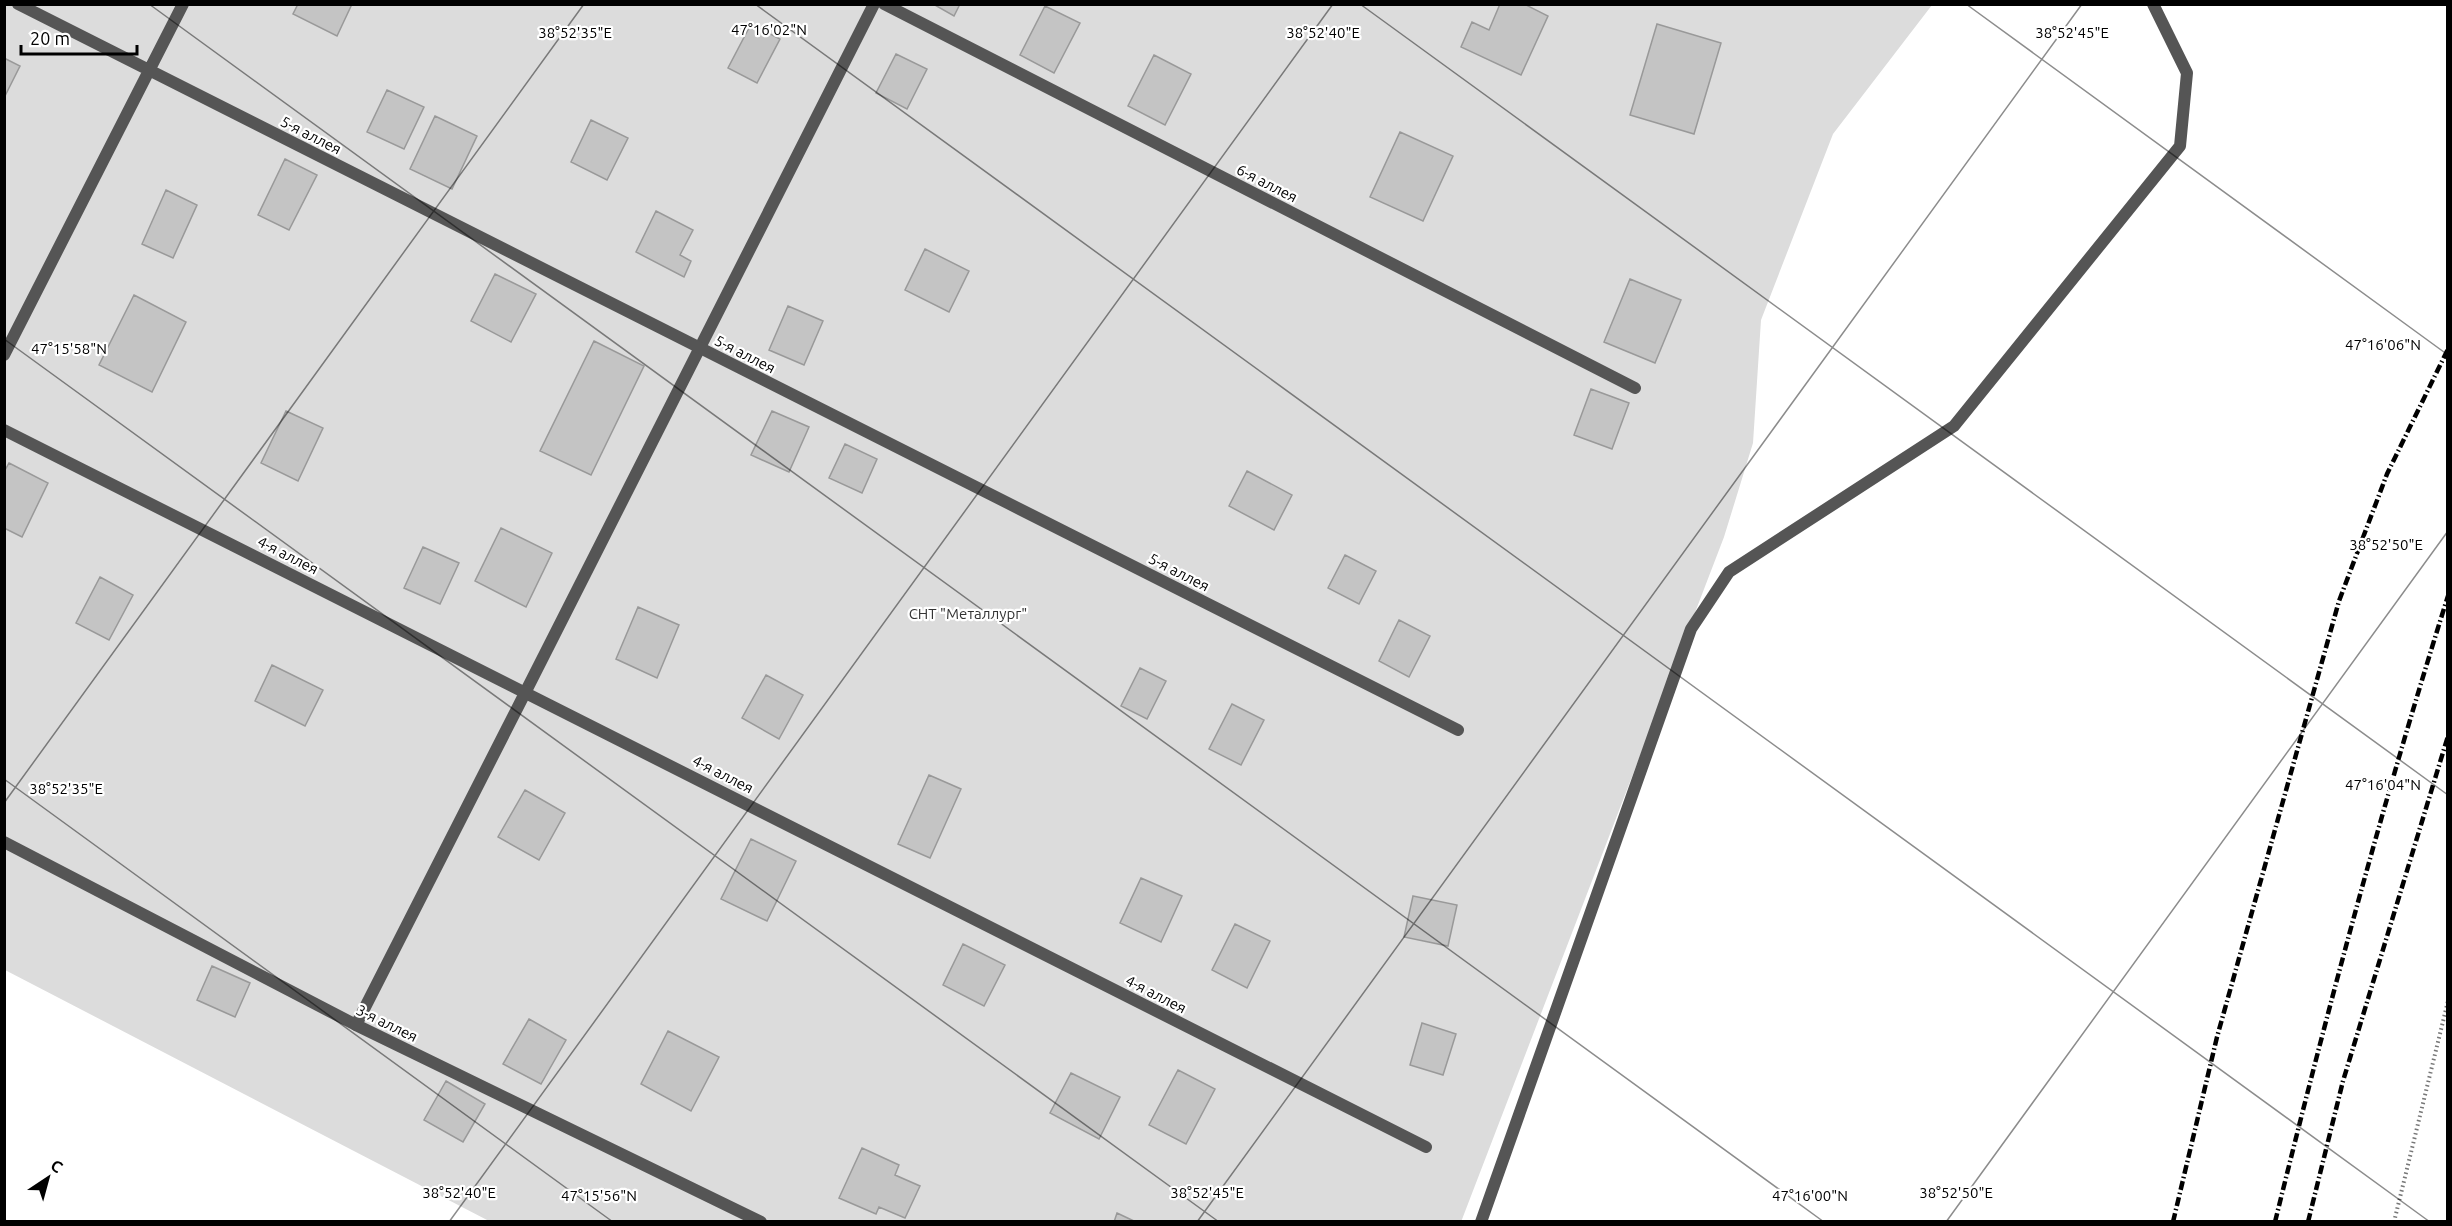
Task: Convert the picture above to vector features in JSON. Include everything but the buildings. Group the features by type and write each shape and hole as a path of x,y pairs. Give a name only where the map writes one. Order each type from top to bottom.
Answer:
{"street":[{"name":"5-я аллея","path":"18,4 1458,730"},
{"path":"4,355 183,4"},
{"path":"356,1024 874,4"},
{"name":"6-я аллея","path":"884,4 1635,388"},
{"path":"1481,1221 1691,629 1729,572 1954,426 2180,146 2187,73 2153,4"},
{"name":"4-я аллея","path":"4,430 1426,1147"},
{"name":"3-я аллея","path":"4,842 356,1024 761,1221"}],"path":[{"path":"2394,1221 2448,1001"}],"green space":[{"name":"СНТ \"Металлург\"","path":"4,5 1932,5 1833,134 1761,320 1753,443 1724,537 1461,1222 489,1221 5,970"}],"railway":[{"path":"2173,1222 2217,1037 2339,601 2387,474 2448,349"},
{"path":"2275,1222 2357,907 2448,596"},
{"path":"2308,1222 2343,1081 2448,736"}]}
